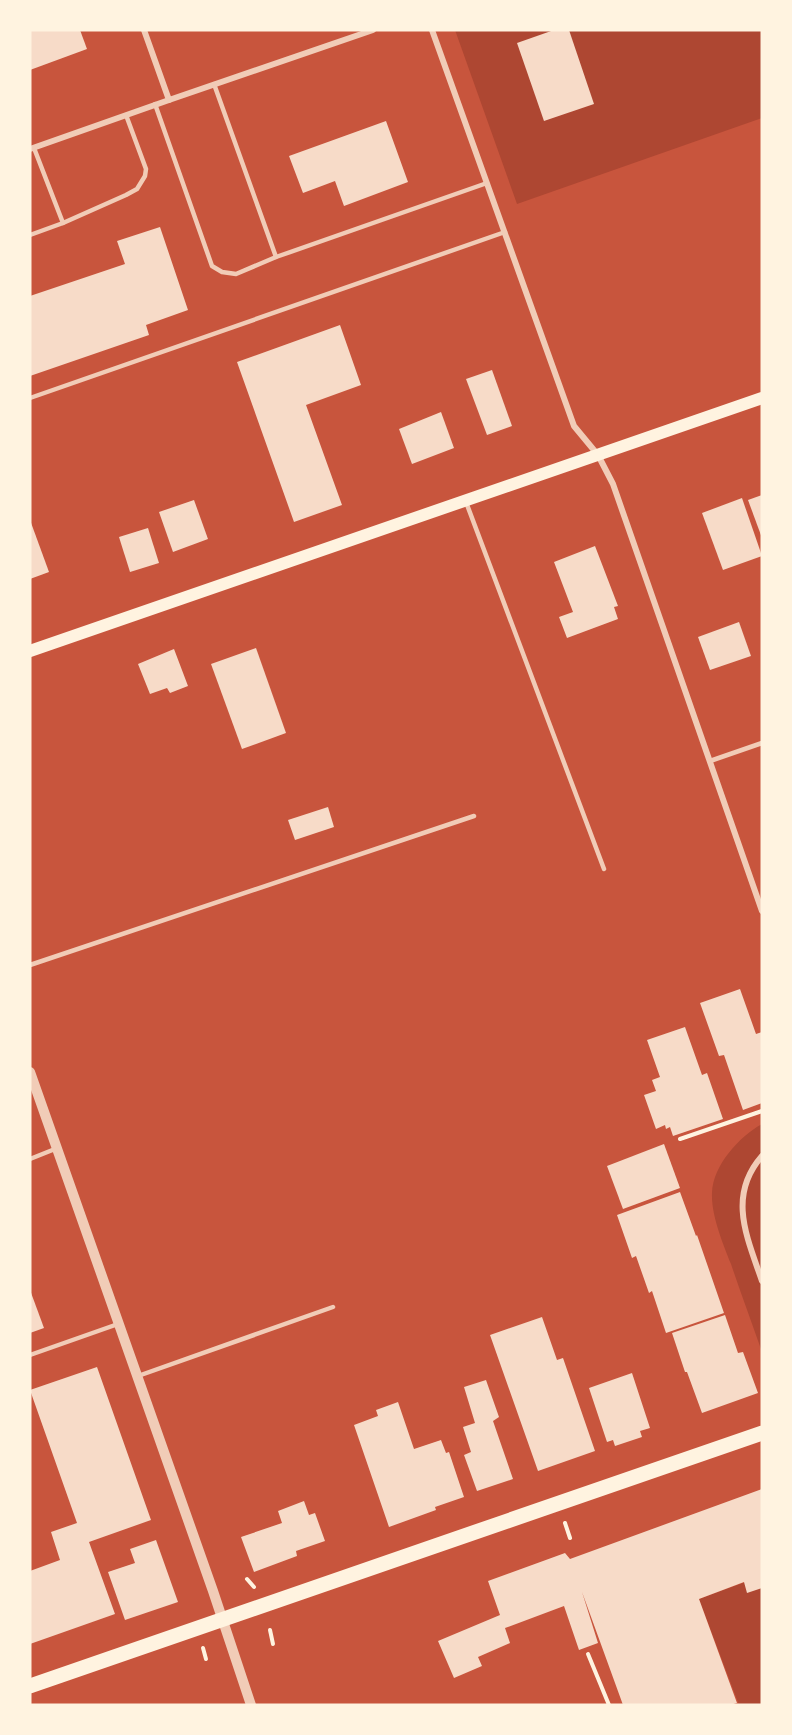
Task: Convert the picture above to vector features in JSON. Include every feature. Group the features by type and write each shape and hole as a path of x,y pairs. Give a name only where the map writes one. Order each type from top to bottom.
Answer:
{"main road":[{"path":"30,651 762,398"},
{"path":"30,1686 762,1433"}],"street":[{"path":"144,30 169,100"},
{"path":"32,149 155,104 373,30"},
{"path":"432,30 574,426 598,455 613,484 762,910"},
{"path":"31,1078 138,1376 251,1705"},
{"path":"762,1156 747,1180 742,1199 744,1226 762,1281"}],"lane":[{"path":"214,84 276,257"},
{"path":"155,104 212,266 222,272 236,274 276,257 487,183"},
{"path":"30,235 63,223 137,189 145,176 146,169 126,115"},
{"path":"32,149 63,223"},
{"path":"30,398 505,232"},
{"path":"466,502 604,869"},
{"path":"710,761 762,743"},
{"path":"30,964 474,816"},
{"path":"30,1159 57,1148"},
{"path":"138,1376 333,1307"},
{"path":"30,1355 119,1324"}],"path":[{"path":"680,1138 762,1111"},
{"path":"565,1522 570,1538"},
{"path":"270,1630 273,1644"},
{"path":"588,1654 609,1705"}],"shaded area":[{"path":"455,30 762,30 762,118 517,204"},
{"path":"762,1124 762,1352 718,1229 713,1211 712,1193 713,1183 722,1162 736,1144"},
{"path":"762,1576 762,1705 739,1705 699,1599"}],"building":[{"path":"30,30 80,30 87,49 30,70"},
{"path":"554,30 569,30 594,104 544,121 517,43"},
{"path":"386,121 408,182 344,206 335,181 303,193 289,156"},
{"path":"160,227 188,310 146,325 149,335 30,376 30,296 125,264 117,241"},
{"path":"340,325 361,385 306,405 342,505 294,522 237,362"},
{"path":"492,370 512,426 487,435 466,379"},
{"path":"441,412 454,448 412,464 399,429"},
{"path":"762,495 762,538 748,500"},
{"path":"742,498 762,556 723,570 702,513"},
{"path":"194,500 208,539 173,552 159,512"},
{"path":"30,520 49,572 30,579"},
{"path":"148,528 159,563 130,572 119,537"},
{"path":"595,546 618,606 614,607 618,619 567,638 559,617 573,612 554,562"},
{"path":"739,622 751,656 710,670 698,637"},
{"path":"256,648 286,733 242,749 211,664"},
{"path":"174,649 188,686 170,693 167,688 150,694 138,664"},
{"path":"328,807 334,827 295,840 288,820"},
{"path":"740,989 756,1034 762,1032 762,1103 743,1110 724,1055 719,1056 700,1003"},
{"path":"685,1027 702,1075 707,1073 723,1119 673,1136 670,1127 666,1129 665,1125 656,1129 644,1095 656,1091 652,1080 660,1077 647,1040"},
{"path":"664,1144 680,1188 623,1209 607,1166"},
{"path":"680,1192 724,1313 666,1333 652,1291 649,1293 636,1256 632,1258 617,1215"},
{"path":"30,1290 44,1328 30,1333"},
{"path":"725,1315 738,1353 743,1352 758,1393 702,1413 672,1333"},
{"path":"542,1317 557,1360 563,1358 595,1451 538,1471 490,1335"},
{"path":"97,1367 151,1520 89,1542 115,1614 30,1644 30,1571 60,1560 51,1532 77,1523 30,1390"},
{"path":"632,1373 650,1428 640,1431 642,1437 615,1446 613,1440 607,1442 589,1388"},
{"path":"486,1380 499,1417 493,1421 513,1479 477,1491 464,1455 471,1452 463,1427 475,1423 464,1387"},
{"path":"398,1402 414,1449 441,1440 446,1453 449,1452 464,1497 389,1527 354,1425 378,1416 376,1410"},
{"path":"762,1489 762,1588 747,1593 744,1582 699,1599 737,1703 730,1705 623,1705 582,1592 598,1643 579,1650 564,1606 505,1628 510,1643 478,1657 482,1666 454,1678 438,1641 500,1615 488,1581 565,1553 570,1559"},
{"path":"304,1501 309,1515 315,1513 325,1541 296,1551 297,1556 254,1572 241,1537 282,1523 278,1511"},
{"path":"156,1540 178,1602 125,1620 108,1572 135,1563 130,1549"}]}
